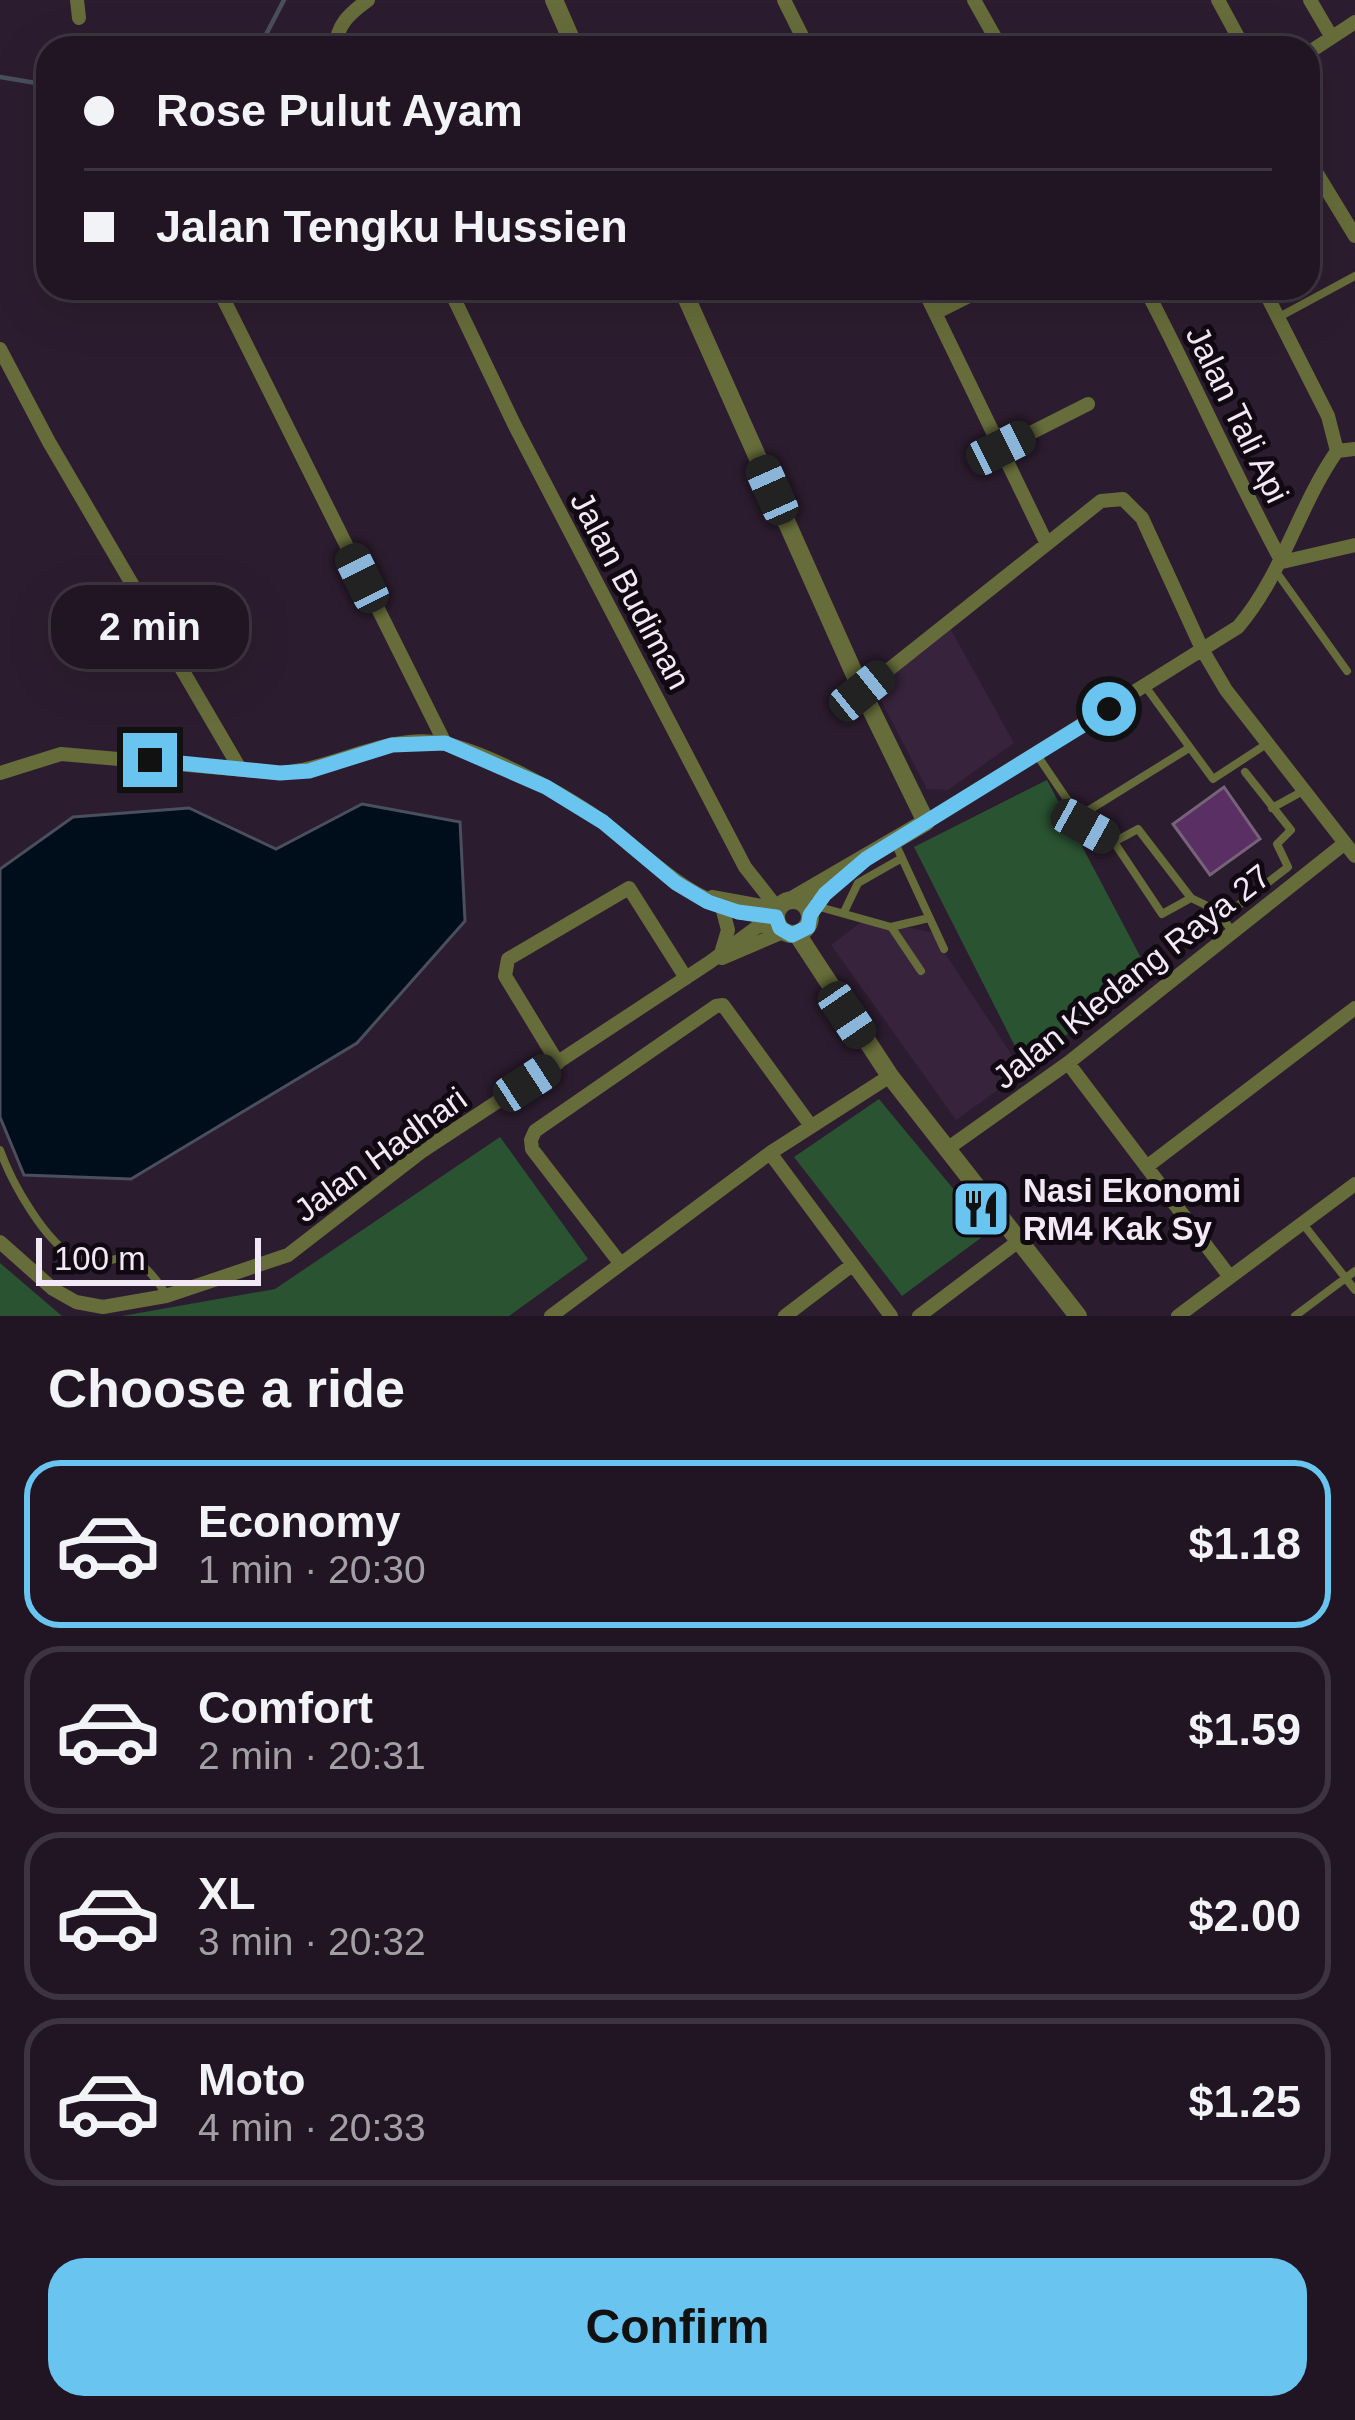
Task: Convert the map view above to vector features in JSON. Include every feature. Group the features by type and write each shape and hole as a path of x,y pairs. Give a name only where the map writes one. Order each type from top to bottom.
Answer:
{"street":[{"path":"77,0 79,18"},
{"path":"336,36 343,22 368,0"},
{"path":"554,0 570,36"},
{"path":"784,0 802,36"},
{"path":"974,0 994,36"},
{"path":"1218,0 1238,36"},
{"path":"1310,0 1331,36"},
{"path":"1320,44 1355,22"},
{"path":"1320,179 1355,236"},
{"path":"224,300 445,743"},
{"name":"Jalan Budiman","path":"455,300 745,867 793,917"},
{"path":"687,300 862,691 926,822"},
{"path":"929,300 1046,542"},
{"path":"935,313 962,300"},
{"name":"Jalan Tali Api","path":"1151,300 1279,568"},
{"path":"0,773 61,754 280,773 309,771 392,745 445,743 546,787 603,822 694,894 793,917 866,859 898,850 926,822 1238,627 1279,568 1308,500 1337,451 1328,416 1269,300"},
{"path":"0,350 239,767"},
{"path":"1001,448 1088,404"},
{"path":"1337,451 1355,449"},
{"path":"862,691 1100,501 1124,499 1142,518 1203,651 1265,745 1350,849"},
{"path":"1279,568 1355,545"},
{"name":"Jalan Kledang Raya 27","path":"947,1149 1068,1064 1233,932 1350,849"},
{"path":"723,903 742,883 745,867"},
{"path":"558,1063 506,976 508,959 629,887 686,978"},
{"path":"715,958 728,929 723,903"},
{"path":"793,917 832,992 890,1076 1078,1316"},
{"name":"Jalan Hadhari","path":"0,1242 53,1289 76,1302 104,1307 166,1295 288,1256 421,1152 715,958 793,917"},
{"path":"620,1263 532,1149 535,1131 723,1005 811,1126"},
{"path":"1149,1165 1355,1008"},
{"path":"1068,1064 1231,1277"},
{"path":"551,1316 770,1153 890,1076"},
{"path":"770,1153 891,1316"},
{"path":"1178,1316 1355,1184"},
{"path":"919,1316 1020,1240"},
{"path":"785,1316 852,1265"}],"lane":[{"path":"1320,295 1355,276"},
{"path":"1278,317 1310,300"},
{"path":"1279,568 1347,671"},
{"path":"1145,686 1213,779 1265,745"},
{"path":"1078,817 1189,748"},
{"path":"1036,755 1085,826 1114,842 1162,914 1190,898"},
{"path":"1222,917 1288,867 1277,844 1291,830 1245,772"},
{"path":"1272,808 1303,791"},
{"path":"1114,842 1138,829 1190,898 1216,910 1233,932"},
{"path":"844,912 858,883 898,850 944,949"},
{"path":"793,917 844,912 891,927 929,917"},
{"path":"891,927 922,971"},
{"path":"0,1150 27,1204 62,1247 80,1259 127,1256 136,1260 166,1295"},
{"path":"1304,1224 1355,1290"},
{"path":"1295,1316 1355,1271"}],"shaded area":[{"path":"950,628 1014,743 948,790 927,789 874,687"},
{"path":"865,919 931,932 1023,1072 956,1120 831,945"}],"green space":[{"path":"1047,780 1149,973 1025,1066 914,847"},
{"path":"879,1099 989,1232 902,1296 794,1157"},
{"path":"500,1137 588,1259 509,1316 122,1316 275,1289"},
{"path":"0,1263 62,1316 0,1316"}],"water":[{"path":"362,804 460,822 465,921 357,1043 131,1179 24,1175 0,1117 0,869 73,817 189,808 276,849"}],"building":[{"path":"1224,787 1260,839 1210,875 1173,824"}],"waterway":[{"path":"265,36 284,0"},
{"path":"0,77 36,83"}],"place":[{"name":"Nasi Ekonomi RM4 Kak Sy","path":"981,1209"}],"route":[{"path":"150,760 280,773 309,771 392,745 445,743 546,787 603,822 694,894 722,908 776,917 780,928 792,935 808,927 810,915 825,894 866,859 1109,709"}]}
